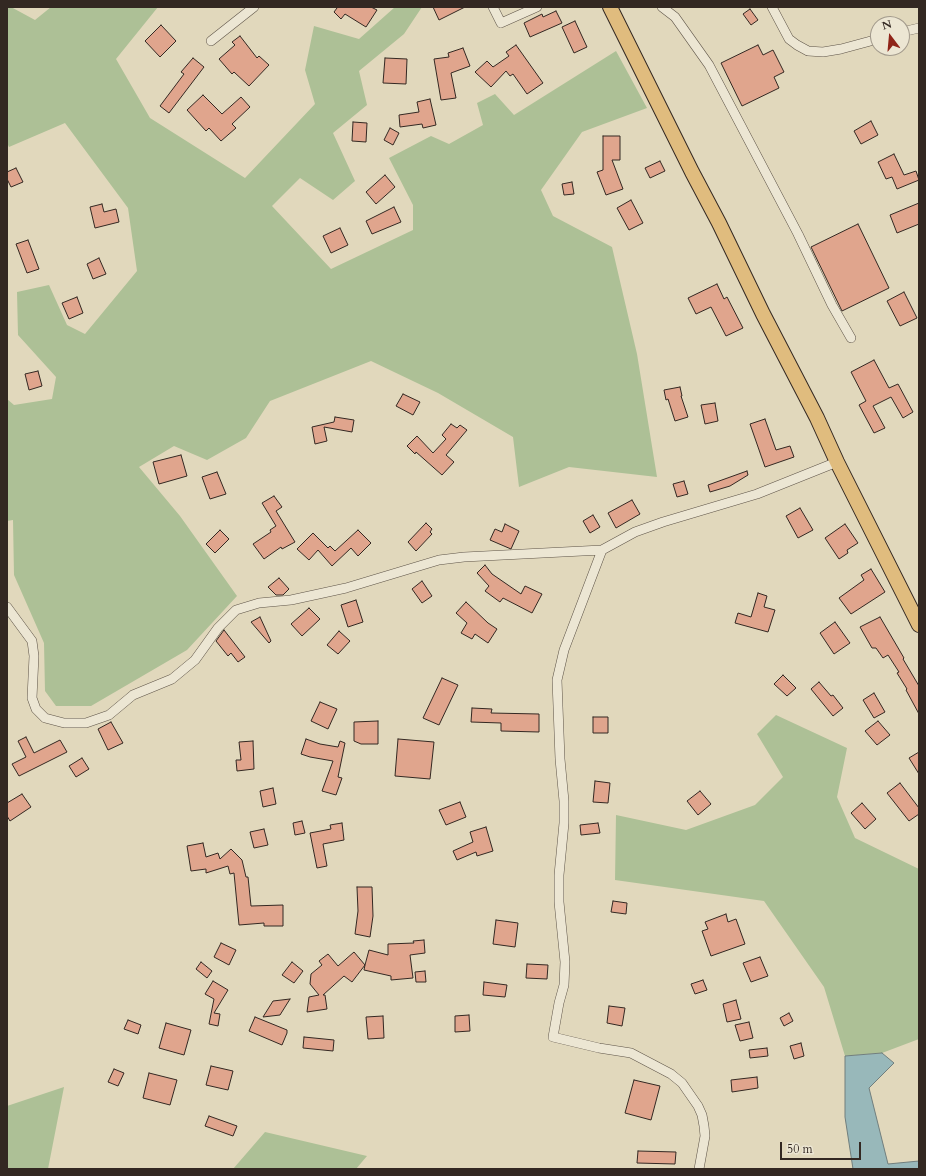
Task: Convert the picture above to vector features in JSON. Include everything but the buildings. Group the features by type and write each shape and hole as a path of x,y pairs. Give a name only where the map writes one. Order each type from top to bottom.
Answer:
{"main road":[{"path":"610,7 771,330 817,418 837,462 919,625"}],"street":[{"path":"211,41 254,7"},
{"path":"493,7 501,23 537,7"},
{"path":"662,7 675,17 709,65 798,234 832,305 851,338"},
{"path":"772,7 790,39 808,51 822,52 841,49 870,41"},
{"path":"7,607 32,641 34,656 32,698 36,709 45,718 57,722 86,723 108,715 133,695 145,689 172,680 195,660 218,628 236,610 259,603 291,600 346,588 439,560 464,557 602,550 635,532 656,524 757,494 837,462"},
{"path":"602,550 564,650 557,680 560,759 564,801 564,823 559,876 559,902 565,962 564,985 553,1037 598,1048 631,1053 671,1074 682,1083 698,1106 702,1115 704,1136 699,1169"}],"green space":[{"path":"7,7 11,7 35,20 51,7 158,7 116,59 150,118 245,178 315,104 305,70 314,26 359,39 395,7 422,7 404,34 359,71 367,105 333,133 355,181 333,200 300,178 272,206 331,269 413,230 413,205 389,158 431,136 449,144 483,125 477,103 495,94 514,115 616,51 647,108 582,132 541,190 553,216 612,247 637,354 657,477 569,467 519,487 513,437 438,393 371,361 270,401 246,438 207,460 174,446 139,467 180,516 237,596 187,650 91,706 56,706 45,691 44,643 14,575 13,520 7,521 7,399 14,405 52,399 56,377 18,335 17,292 49,285 67,325 85,334 137,271 128,208 65,123 9,147 7,143"},
{"path":"776,715 847,748 837,797 855,838 919,869 919,1039 882,1053 845,1056 824,987 764,901 615,880 616,815 686,830 755,805 783,777 757,734"},
{"path":"64,1087 48,1169 7,1169 7,1106"},
{"path":"265,1132 367,1156 356,1169 233,1169"}],"water":[{"path":"882,1053 894,1063 869,1088 888,1164 919,1161 919,1169 853,1169 845,1117 845,1056"}]}
